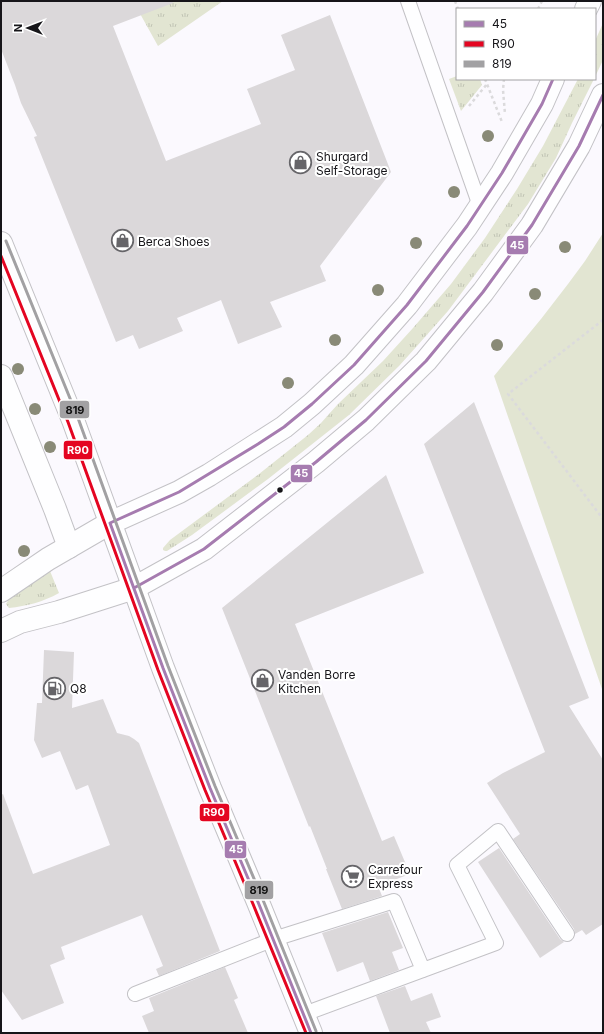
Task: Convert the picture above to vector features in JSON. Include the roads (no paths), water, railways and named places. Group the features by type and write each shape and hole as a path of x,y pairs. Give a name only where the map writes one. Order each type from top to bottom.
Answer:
{"main road":[{"path":"1,591 48,559 110,523 179,492 209,475 284,427 312,404 354,365 407,305 467,226 502,173 542,104 553,80"},
{"path":"1,631 20,622 60,612 134,588 204,549 366,420 426,361 483,292 532,225 579,146 603,95"},
{"path":"1,243 73,420 163,668 210,788 308,1024"},
{"path":"1,376 54,505 69,547"}],"lane":[{"path":"408,1 480,206"},
{"path":"308,1024 423,970 496,943 457,865 498,831 567,934"},
{"path":"135,994 274,940 394,901 423,970"}],"place":[{"name":"Shurgard Self-Storage","path":"300,163"},
{"name":"Berca Shoes","path":"123,241"},
{"name":"Vanden Borre Kitchen","path":"263,681"},
{"name":"Q8","path":"55,688"},
{"name":"Carrefour Express","path":"352,876"}]}
